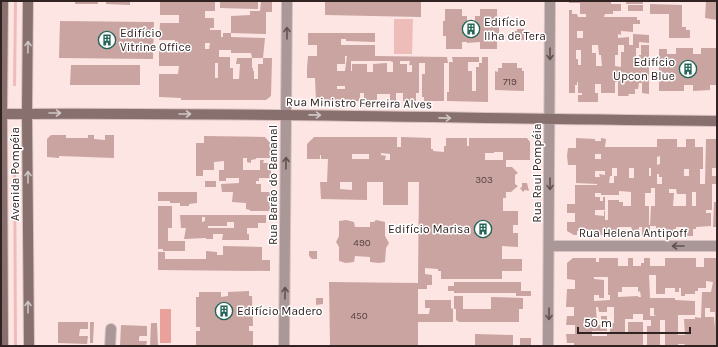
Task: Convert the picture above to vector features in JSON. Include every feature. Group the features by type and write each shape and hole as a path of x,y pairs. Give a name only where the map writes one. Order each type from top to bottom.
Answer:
{"street":[{"path":"3,1 1,114 3,346"},
{"name":"Avenida Pompéia","path":"28,1 27,113 29,346"},
{"name":"Rua Barão do Bananal","path":"284,346 287,1"},
{"name":"Rua Raul Pompéia","path":"548,346 550,1"},
{"name":"Rua Ministro Ferreira Alves","path":"1,114 286,115 550,120 717,121"},
{"name":"Rua Helena Antipoff","path":"549,246 717,246"},
{"path":"110,346 111,330"}],"shaded area":[{"path":"14,1 17,1 16,86 13,86"},
{"path":"394,19 413,19 412,54 394,54"},
{"path":"13,147 16,147 17,346 14,346"},
{"path":"160,309 171,309 171,343 160,343"}],"building":[{"path":"75,1 98,1 98,4 75,4"},
{"path":"106,1 130,1 130,5 106,4"},
{"path":"160,1 215,1 215,11 205,11 205,18 214,18 214,28 210,28 210,30 221,30 221,37 223,37 223,33 231,33 231,37 265,38 263,58 272,58 271,96 266,100 181,100 181,98 159,97 159,74 178,74 179,66 159,66 159,49 175,49 175,40 159,40 160,23 179,23 179,15 160,15","holes":["205,43 210,43 209,49 205,49","219,50 231,50 231,53 251,53 252,58 237,58 236,64 240,64 239,79 233,79 233,68 230,68 230,57 219,57","252,58 263,58 263,64 258,64 258,79 254,79","215,63 218,63 218,78 215,78"]},
{"path":"220,1 258,1 258,9 220,8"},
{"path":"261,1 272,1 272,12 266,12 266,34 231,33 231,16 250,15 250,11 260,11"},
{"path":"325,1 421,1 421,17 325,15"},
{"path":"569,1 611,1 611,4 621,4 621,11 613,11 613,14 605,14 604,17 637,17 637,20 640,20 640,24 633,24 633,32 621,31 621,35 618,34 618,38 629,37 629,45 633,45 633,34 649,35 649,43 639,42 639,48 636,48 636,66 642,66 642,62 639,62 641,45 649,45 649,94 642,93 642,83 639,83 638,89 635,89 635,94 628,94 629,96 618,96 618,82 615,82 615,93 601,93 601,84 595,84 595,93 598,93 598,102 578,102 578,95 582,95 582,93 578,93 578,82 577,85 575,85 575,93 569,93 569,10 572,10 572,14 577,14 578,17 586,17 586,14 580,14 580,3 569,3","holes":["577,31 583,31 583,38 577,38","592,45 598,45 602,66 596,66 596,53 592,53","618,45 624,45 624,52 621,52 621,67 615,66 615,55 618,55","576,50 581,50 581,65 578,65 578,59 576,59"]},
{"path":"626,1 643,1 643,4 626,4"},
{"path":"706,1 717,1 717,20 705,18"},
{"path":"650,4 682,5 682,27 686,27 686,30 690,30 690,38 669,38 669,14 650,14"},
{"path":"628,5 643,5 643,11 628,11"},
{"name":"Edifício Ilha de Tera","path":"445,9 462,9 462,16 467,16 467,22 475,22 475,16 480,16 480,9 497,9 499,36 497,36 497,49 480,49 480,42 462,42 462,49 446,49 446,36 443,36"},
{"name":"Edifício Vitrine Office","path":"60,21 154,22 153,59 59,58"},
{"path":"517,29 524,29 524,40 517,40 517,38 514,37 513,31 517,31"},
{"path":"308,33 375,33 375,42 346,41 346,39 341,39 341,45 375,45 375,56 447,57 448,63 444,63 444,101 424,101 424,97 422,97 422,74 425,74 425,63 419,63 419,93 416,93 416,101 403,101 403,93 396,93 396,101 390,101 390,94 377,94 377,101 364,101 364,93 360,93 360,101 316,101 315,78 307,78 307,68 308,56 317,56 317,45 308,45","holes":["345,56 347,56 345,71 337,71 337,64 345,64","351,61 393,62 393,72 387,72 387,63 373,64 373,72 367,72 367,64 352,64 351,71","400,61 410,61 409,65 412,65 412,72 407,72 407,64 400,64","337,86 345,86 345,89 337,89"]},
{"name":"Edifício Upcon Blue","path":"676,48 693,48 693,54 701,54 701,48 717,48 717,85 710,85 710,90 693,91 693,85 684,85 684,91 659,91 659,49 667,49 667,54 676,54"},
{"path":"452,57 479,57 479,62 468,62 468,71 472,71 472,91 476,91 476,67 479,67 479,63 482,63 482,57 488,57 488,102 447,101 447,92 449,92 449,62 453,62"},
{"path":"502,63 517,63 517,68 522,68 522,71 524,71 524,91 495,90 495,71 498,72 498,68 502,68"},
{"path":"71,65 140,65 140,85 70,85"},
{"path":"51,135 66,135 66,138 88,138 88,135 94,135 94,139 105,140 105,135 114,135 114,158 47,157 47,139"},
{"path":"204,136 265,137 271,144 271,158 256,158 251,160 251,163 247,162 247,158 243,158 243,170 260,170 260,160 264,160 263,163 271,163 271,178 259,178 259,181 256,181 256,184 261,184 261,192 271,192 270,211 250,211 246,209 246,203 232,202 233,192 222,192 221,184 239,183 239,178 226,178 226,181 219,181 219,170 224,170 224,161 214,162 214,170 203,170 203,176 196,176 196,143 204,143"},
{"path":"314,137 397,137 397,147 401,147 401,137 431,138 431,149 433,149 433,151 444,152 446,138 467,138 467,146 469,146 469,138 527,138 530,142 530,160 506,160 506,167 512,167 518,173 515,175 515,184 518,186 511,192 506,192 506,198 503,198 503,211 518,211 518,225 513,225 513,233 518,233 518,247 502,246 502,259 522,259 522,271 502,271 502,279 441,279 441,271 438,271 438,269 425,268 425,274 432,275 432,285 427,285 427,289 418,289 418,314 429,314 430,308 425,308 425,300 451,300 453,322 418,322 418,346 330,346 329,282 418,283 419,182 408,182 408,205 383,205 383,182 367,182 367,200 321,199 320,182 327,182 328,159 321,159 320,155 320,159 307,159 307,144","holes":["503,152 503,160 485,160 485,153","381,153 390,154 390,160 385,160 386,156 381,155","352,154 369,154 369,159 352,159","340,182 352,182 352,190 340,189"]},
{"path":"576,138 595,139 595,141 601,141 601,138 606,139 605,147 657,147 657,139 677,139 677,147 686,147 686,139 695,139 695,147 703,147 703,169 700,169 700,184 705,184 706,139 717,139 717,168 712,168 712,176 717,176 717,184 712,184 712,210 706,210 706,213 711,213 711,226 696,227 696,229 693,229 693,236 686,236 686,227 676,227 676,229 673,229 673,236 666,236 666,228 656,228 656,226 650,226 650,236 642,236 642,227 639,227 638,236 632,235 631,227 619,227 619,236 598,235 598,231 577,231 577,235 574,235 567,231 567,222 575,222 575,213 567,213 567,204 575,204 575,185 597,185 576,183 576,165 568,165 567,156 568,148 576,148","holes":["595,154 601,154 601,159 595,159","660,156 660,164 657,165 657,157","612,168 617,168 617,176 614,176 614,183 609,183 610,176 612,176","629,168 634,168 634,178 629,178","649,168 651,168 651,176 649,176","684,169 689,169 689,176 684,176","595,171 605,171 605,175 599,174 600,177 595,177","657,174 659,174 659,177 662,177 662,184 657,184","651,188 655,188 655,206 651,206 650,225 649,206 645,206 645,193 651,193","669,189 676,189 677,194 686,194 686,206 673,206 674,193 669,193","619,191 631,192 631,206 623,206 623,202 619,202 619,200 608,200 608,220 605,220 605,211 604,216 595,215 595,210 605,210 605,197 603,197 603,201 600,201 600,197 595,197 595,193 601,193 601,195 619,195","692,192 696,192 696,206 692,206"]},
{"path":"205,181 216,181 216,187 205,187"},
{"path":"522,183 527,183 529,191 525,190 523,192 520,188 522,187"},
{"path":"158,192 197,192 197,203 189,204 189,206 180,206 180,203 158,201"},
{"path":"714,202 717,202 717,227 713,227"},
{"path":"158,206 172,206 172,228 168,228 168,241 185,241 185,251 163,251 163,249 158,249"},
{"path":"180,215 266,215 266,223 258,223 258,228 247,228 249,240 222,240 223,234 213,234 213,239 184,239 186,228 181,228","holes":["202,217 205,217 205,221 202,222","227,222 234,222 234,228 208,228 208,226 227,226"]},
{"path":"346,220 354,222 355,227 370,227 370,222 374,222 376,220 385,222 385,236 389,243 386,248 385,262 370,262 370,257 355,256 354,262 346,263 339,261 339,247 336,242 339,236 339,221"},
{"path":"223,246 262,247 262,260 270,260 270,271 158,270 158,252 165,252 165,259 206,259 206,251 217,252 217,255 223,255"},
{"path":"309,251 317,251 317,259 312,259 309,256"},
{"path":"573,258 596,258 596,262 599,262 599,258 618,258 618,266 628,266 628,258 633,258 633,266 641,266 641,263 644,263 644,258 650,258 650,266 665,266 665,258 696,258 696,267 704,267 704,258 717,258 717,346 684,346 685,344 678,344 678,346 665,346 665,320 660,320 660,346 647,346 647,326 651,326 651,320 643,320 643,314 633,314 633,319 625,319 625,332 628,332 628,322 643,322 643,346 574,346 574,343 567,343 566,334 575,334 575,325 566,325 567,316 574,316 574,307 566,307 567,289 575,289 575,280 567,279 567,263","holes":["649,275 656,275 656,294 665,294 665,288 675,288 675,292 679,292 679,288 681,288 681,296 685,296 685,294 695,294 695,291 698,291 698,288 706,288 706,281 713,282 711,292 702,292 701,318 695,317 695,319 684,319 685,335 678,335 678,315 695,315 695,301 675,300 675,298 650,298","594,277 608,277 608,295 610,295 610,300 594,301 594,295 599,295 599,298 604,298 604,280 594,279","622,287 638,287 638,292 640,291 641,297 618,297 618,292 622,292","596,307 598,307 599,312 607,312 607,307 614,307 614,323 610,323 610,332 607,332 607,336 592,336 592,331 607,331 607,316 601,316 601,325 597,325","650,308 654,308 654,315 656,316 650,316","705,308 710,308 710,312 715,312 715,328 714,317 705,317"]},
{"path":"454,282 521,282 521,291 531,291 531,296 516,296 516,293 454,293 454,291 448,291 448,286 454,286"},
{"name":"Edifício Madero","path":"249,291 249,296 252,296 253,326 249,326 249,331 253,331 253,346 196,346 196,331 200,331 200,327 196,327 196,297 199,297 199,292 221,292 221,297 228,296 228,292"},
{"path":"454,296 463,296 463,309 491,309 491,297 523,298 523,309 519,309 519,322 459,322 456,320"},
{"path":"316,298 323,298 323,304 316,305"},
{"path":"58,322 88,322 88,329 80,329 79,336 88,336 87,344 58,343"},
{"path":"90,322 94,322 93,343 90,343"},
{"path":"151,323 157,323 158,346 150,346"},
{"path":"121,325 147,326 147,336 139,337 139,341 147,341 146,346 120,346"},
{"path":"475,334 513,335 513,346 475,346"},
{"path":"520,338 531,338 531,346 520,346"}],"place":[{"name":"Edifício Ilha de Tera","path":"471,29"},
{"name":"Edifício Vitrine Office","path":"107,40"},
{"name":"Edifício Upcon Blue","path":"688,69"},
{"name":"Edifício Marisa","path":"483,229"},
{"name":"Edifício Madero","path":"224,311"}]}
